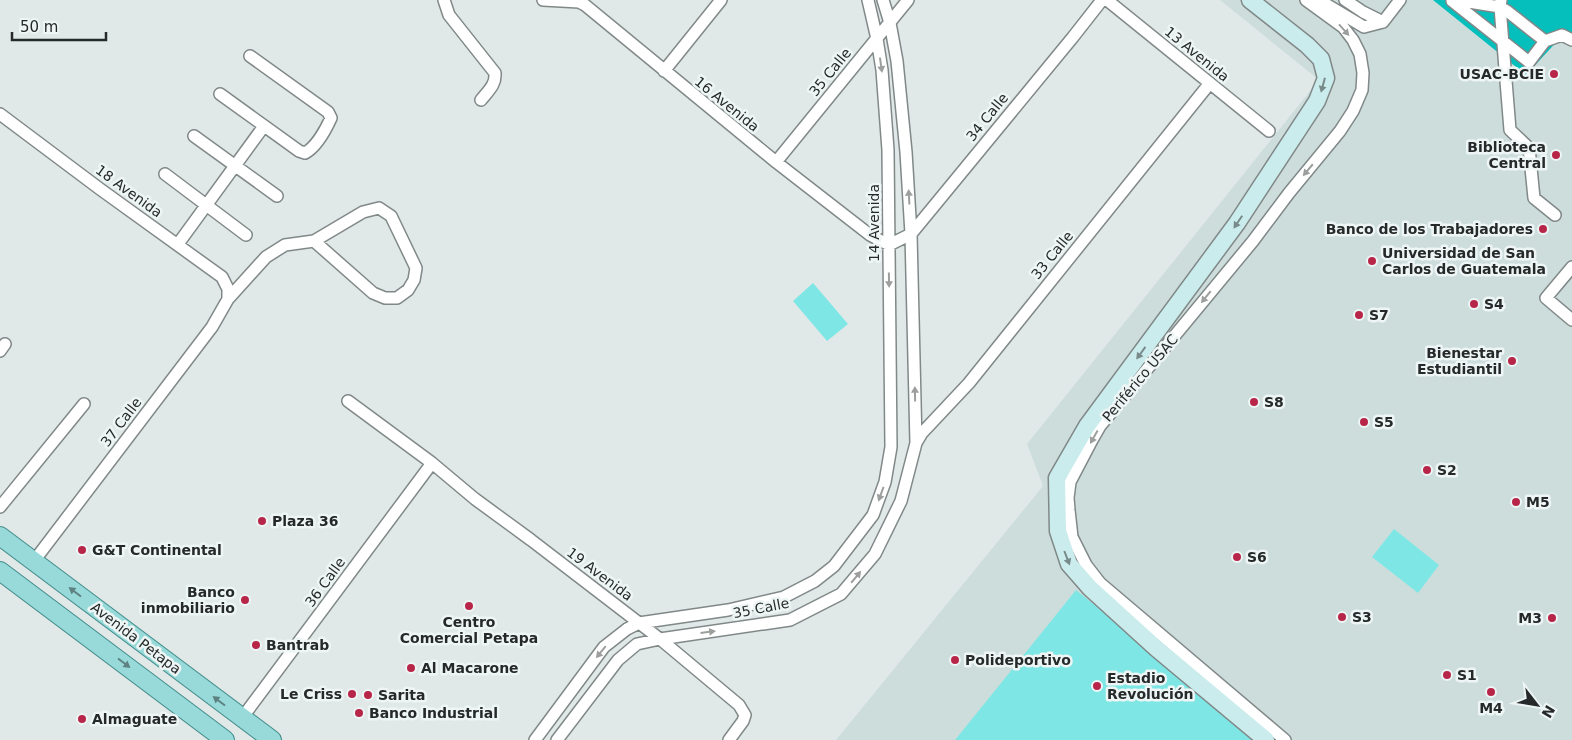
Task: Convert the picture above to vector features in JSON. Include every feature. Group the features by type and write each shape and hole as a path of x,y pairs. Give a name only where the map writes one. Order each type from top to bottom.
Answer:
{"main road":[{"name":"Avenida Petapa","path":"0,536 272,740"},
{"name":"Avenida Petapa","path":"0,572 99,644 225,740"},
{"path":"99,644 108,634 122,633 135,637"}],"street":[{"path":"444,0 449,15 495,73 496,80 481,100"},
{"name":"16 Avenida","path":"545,0 579,2 585,5 776,162 870,235 889,245"},
{"path":"664,71 721,0"},
{"name":"14 Avenida","path":"868,0 882,70 888,150 891,447"},
{"path":"883,0 890,23 898,70 906,152 911,234 916,443"},
{"name":"35 Calle","path":"776,162 908,0"},
{"name":"34 Calle","path":"889,245 911,234 1102,0"},
{"name":"13 Avenida","path":"1107,0 1269,131"},
{"name":"Periférico USAC","path":"1250,0 1307,44 1321,59 1326,78 1317,101 1237,223 1087,426 1057,478 1058,531 1069,564 1090,588 1134,628 1266,740"},
{"name":"Periférico USAC","path":"1285,740 1100,583 1086,565 1072,537 1068,498 1070,482 1100,426 1253,241 1289,193 1340,131 1353,111 1362,90 1364,73 1360,54 1353,40 1343,27 1306,0"},
{"path":"1319,0 1364,28 1383,22 1400,0"},
{"path":"1345,0 1383,22"},
{"path":"1451,0 1529,62 1545,40 1569,36"},
{"path":"1456,0 1501,4 1545,40"},
{"path":"1501,4 1510,130 1529,148 1534,198 1555,215"},
{"path":"220,94 299,151 305,153 310,150 329,123 331,118 328,112 250,56"},
{"name":"33 Calle","path":"916,443 922,433 969,382 1210,83"},
{"name":"18 Avenida","path":"0,114 222,277 228,289 228,298"},
{"path":"178,244 264,126"},
{"path":"194,136 277,196"},
{"path":"165,174 246,235"},
{"path":"379,208 391,216 410,254 416,268 414,280 408,290 397,298 385,298 373,293 314,241 363,212 379,208"},
{"name":"37 Calle","path":"34,561 212,327 228,298 266,257 286,245 314,241"},
{"path":"1572,268 1546,298 1572,320"},
{"name":"19 Avenida","path":"348,401 432,463 475,499 660,639 739,705 745,715 743,721 729,740"},
{"path":"0,507 84,404"},
{"name":"35 Calle","path":"557,740 618,660 637,644 790,620 841,594 875,554 901,501 916,443"},
{"name":"35 Calle","path":"535,740 604,647 627,628 639,623 728,610 784,598 815,581 834,566 873,515 886,482 891,447"},
{"name":"36 Calle","path":"242,718 432,463"}],"shaded area":[{"name":"Universidad de San Carlos de Guatemala","path":"1220,0 1572,0 1572,740 836,740 1043,486 1027,444 1319,80"},
{"path":"1433,0 1572,0 1572,40 1562,36 1526,75"},
{"path":"813,283 848,324 827,341 793,301"},
{"path":"1394,529 1439,565 1418,593 1372,557"},
{"name":"Estadio Revolución","path":"1076,590 1261,740 955,740"}],"place":[{"name":"USAC-BCIE","path":"1554,74"},
{"name":"Biblioteca Central","path":"1556,155"},
{"name":"Banco de los Trabajadores","path":"1543,229"},
{"name":"Universidad de San Carlos de Guatemala","path":"1372,261"},
{"name":"S4","path":"1474,304"},
{"name":"S7","path":"1359,315"},
{"name":"Bienestar Estudiantil","path":"1512,361"},
{"name":"S8","path":"1254,402"},
{"name":"S5","path":"1364,422"},
{"name":"S2","path":"1427,470"},
{"name":"M5","path":"1516,502"},
{"name":"Plaza 36","path":"262,521"},
{"name":"G&T Continental","path":"82,550"},
{"name":"S6","path":"1237,557"},
{"name":"Banco inmobiliario","path":"245,600"},
{"name":"Centro Comercial Petapa","path":"469,606"},
{"name":"S3","path":"1342,617"},
{"name":"M3","path":"1552,618"},
{"name":"Bantrab","path":"256,645"},
{"name":"Polideportivo","path":"955,660"},
{"name":"Al Macarone","path":"411,668"},
{"name":"S1","path":"1447,675"},
{"name":"Estadio Revolución","path":"1097,686"},
{"name":"M4","path":"1491,692"},
{"name":"Le Criss","path":"352,694"},
{"name":"Sarita","path":"368,695"},
{"name":"Banco Industrial","path":"359,713"},
{"name":"Almaguate","path":"82,719"}]}
